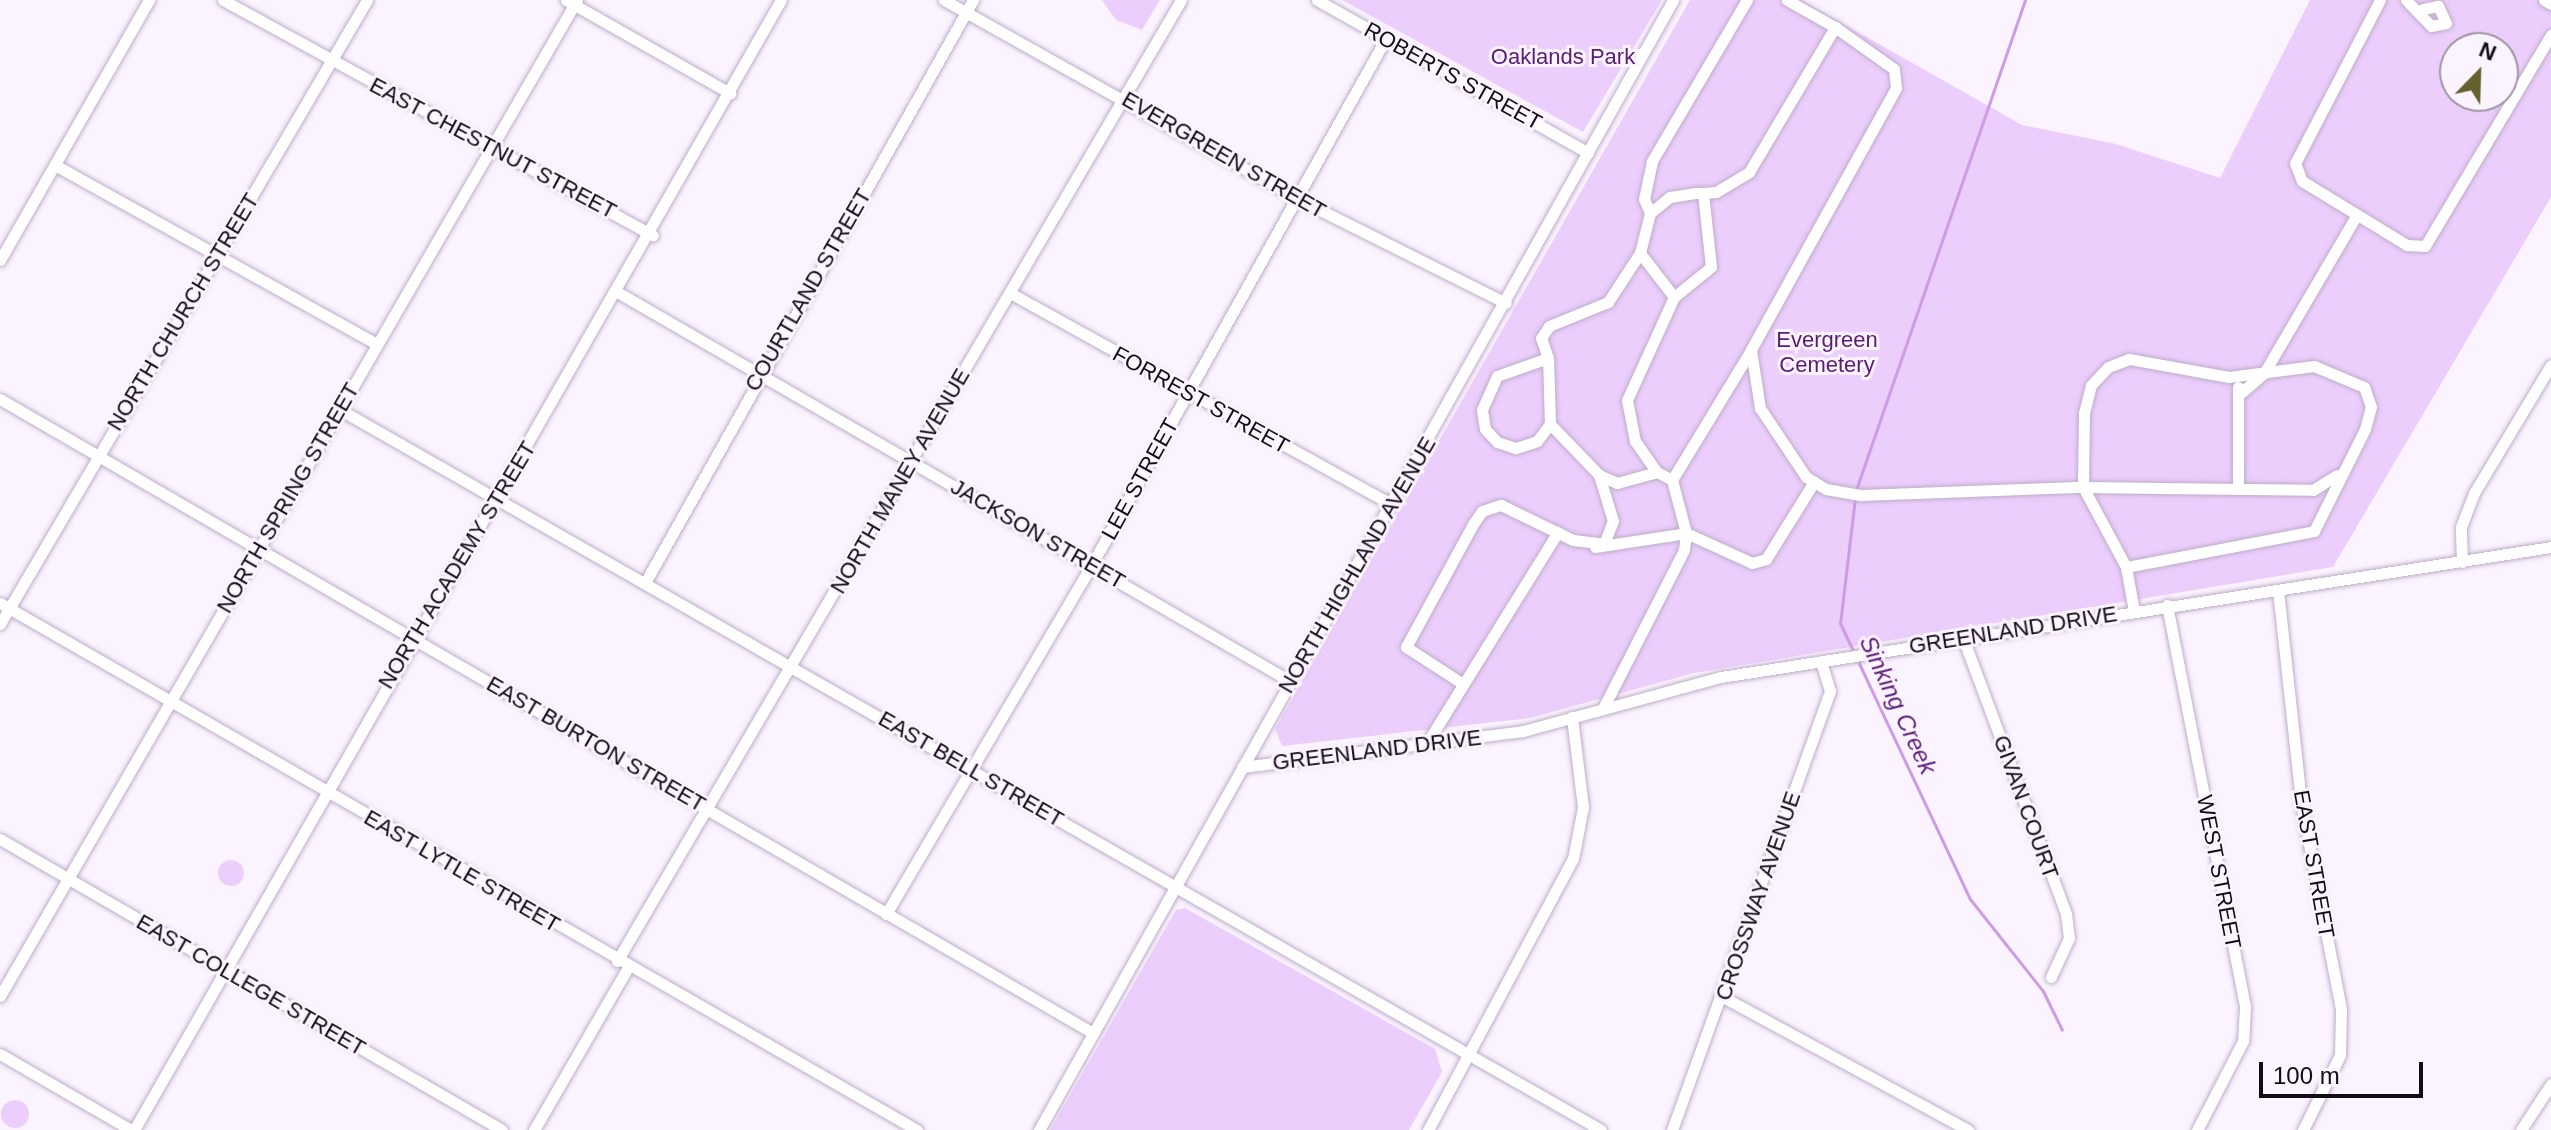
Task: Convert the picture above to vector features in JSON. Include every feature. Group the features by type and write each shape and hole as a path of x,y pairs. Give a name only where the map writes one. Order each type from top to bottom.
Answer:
{"street":[{"path":"0,260 149,0"},
{"name":"EAST CHESTNUT STREET","path":"223,0 492,151 653,235"},
{"name":"NORTH CHURCH STREET","path":"0,624 5,606 99,456 367,0"},
{"name":"NORTH ACADEMY STREET","path":"133,1130 412,639 653,235 781,0"},
{"name":"EVERGREEN STREET","path":"944,0 1122,97 1300,200 1506,303"},
{"name":"COURTLAND STREET","path":"646,581 758,373 973,0"},
{"name":"NORTH MANEY AVENUE","path":"534,1130 708,808 794,666 910,460 1012,294 1122,97 1181,0"},
{"name":"ROBERTS STREET","path":"1317,0 1588,153"},
{"name":"NORTH HIGHLAND AVENUE","path":"1039,1130 1506,303 1673,0"},
{"path":"1548,358 1497,376 1482,410 1485,429 1516,448 1537,441 1550,424 1548,358 1541,338 1549,326 1608,302 1640,253 1650,213 1644,199 1652,161 1747,0"},
{"path":"1603,708 1684,550 1686,533 1672,480 1751,350 1896,88 1894,69 1880,55 1787,0"},
{"path":"2380,0 2295,163 2302,181 2355,218 2407,245 2425,246 2551,35"},
{"path":"2406,0 2422,9"},
{"path":"2544,0 2551,4"},
{"path":"572,2 730,93"},
{"name":"NORTH SPRING STREET","path":"0,996 339,409 492,151 572,2"},
{"path":"1650,213 1670,197 1703,193 1749,172 1835,27"},
{"name":"LEE STREET","path":"886,914 1091,566 1187,393 1300,200 1385,40"},
{"path":"55,165 377,344"},
{"path":"1672,480 1657,472 1635,441 1627,400 1674,297 1711,267 1703,193"},
{"path":"2242,392 2264,373 2355,218"},
{"path":"1640,253 1674,297"},
{"name":"JACKSON STREET","path":"619,293 1290,681"},
{"name":"FORREST STREET","path":"1012,294 1392,505"},
{"path":"1751,350 1760,408 1814,482 1856,494 2083,487 2313,490 2337,475"},
{"path":"2126,567 2301,539 2323,514 2337,475 2365,429 2371,407 2364,387 2314,366 2229,377 2129,359 2108,367 2091,385 2084,413 2083,487 2126,567 2134,611"},
{"path":"2462,562 2461,527 2474,493 2551,365"},
{"path":"2229,377 2242,392 2238,489"},
{"name":"EAST BURTON STREET","path":"0,399 1093,1033"},
{"name":"EAST BELL STREET","path":"339,409 646,581 1175,888 1601,1130"},
{"path":"1550,424 1599,475 1609,495 1613,521 1604,544 1595,546"},
{"path":"1599,475 1617,483 1657,472"},
{"path":"1463,684 1406,647 1482,511 1501,505 1558,532 1595,546 1615,549 1686,533 1752,563 1766,559 1814,482"},
{"path":"1609,495 1617,483"},
{"path":"2313,490 2323,514"},
{"path":"1427,743 1558,532"},
{"name":"GREENLAND DRIVE","path":"1242,767 1427,743 1572,717 1861,654 2551,547"},
{"name":"EAST STREET","path":"2278,590 2301,803 2341,1009 2340,1055 2303,1130"},
{"name":"WEST STREET","path":"2167,605 2245,1007 2243,1041 2197,1130"},
{"name":"EAST LYTLE STREET","path":"5,606 622,964 917,1130"},
{"name":"GIVAN COURT","path":"1963,638 2066,914 2069,938 2051,977"},
{"name":"CROSSWAY AVENUE","path":"1672,1130 1723,997 1830,691 1821,661"},
{"path":"1428,1130 1471,1058 1573,859 1583,807 1572,717"},
{"name":"EAST COLLEGE STREET","path":"0,839 502,1130"},
{"path":"1723,997 1968,1130"},
{"path":"0,1054 133,1130"},
{"path":"2521,1130 2551,1084"}],"green space":[{"path":"1102,0 1160,0 1142,30 1116,20"},
{"name":"Oaklands Park","path":"1342,0 1662,0 1583,132"},
{"name":"Evergreen Cemetery","path":"1690,0 1801,0 2022,125 2116,144 2220,178 2310,0 2551,0 2551,197 2333,567 1694,673 1530,718 1282,746 1275,729"},
{"path":"231,860 240,864 244,873 240,882 231,886 222,882 218,873 222,864"},
{"path":"1185,908 1435,1049 1442,1072 1409,1130 1050,1130 1176,910"},
{"path":"15,1100 25,1104 29,1114 25,1124 15,1128 5,1124 1,1114 5,1104"}],"waterway":[{"name":"Sinking Creek","path":"1856,490 2025,0"},
{"name":"Sinking Creek","path":"1855,498 1840,623 1970,899 2043,991 2062,1030"}]}
